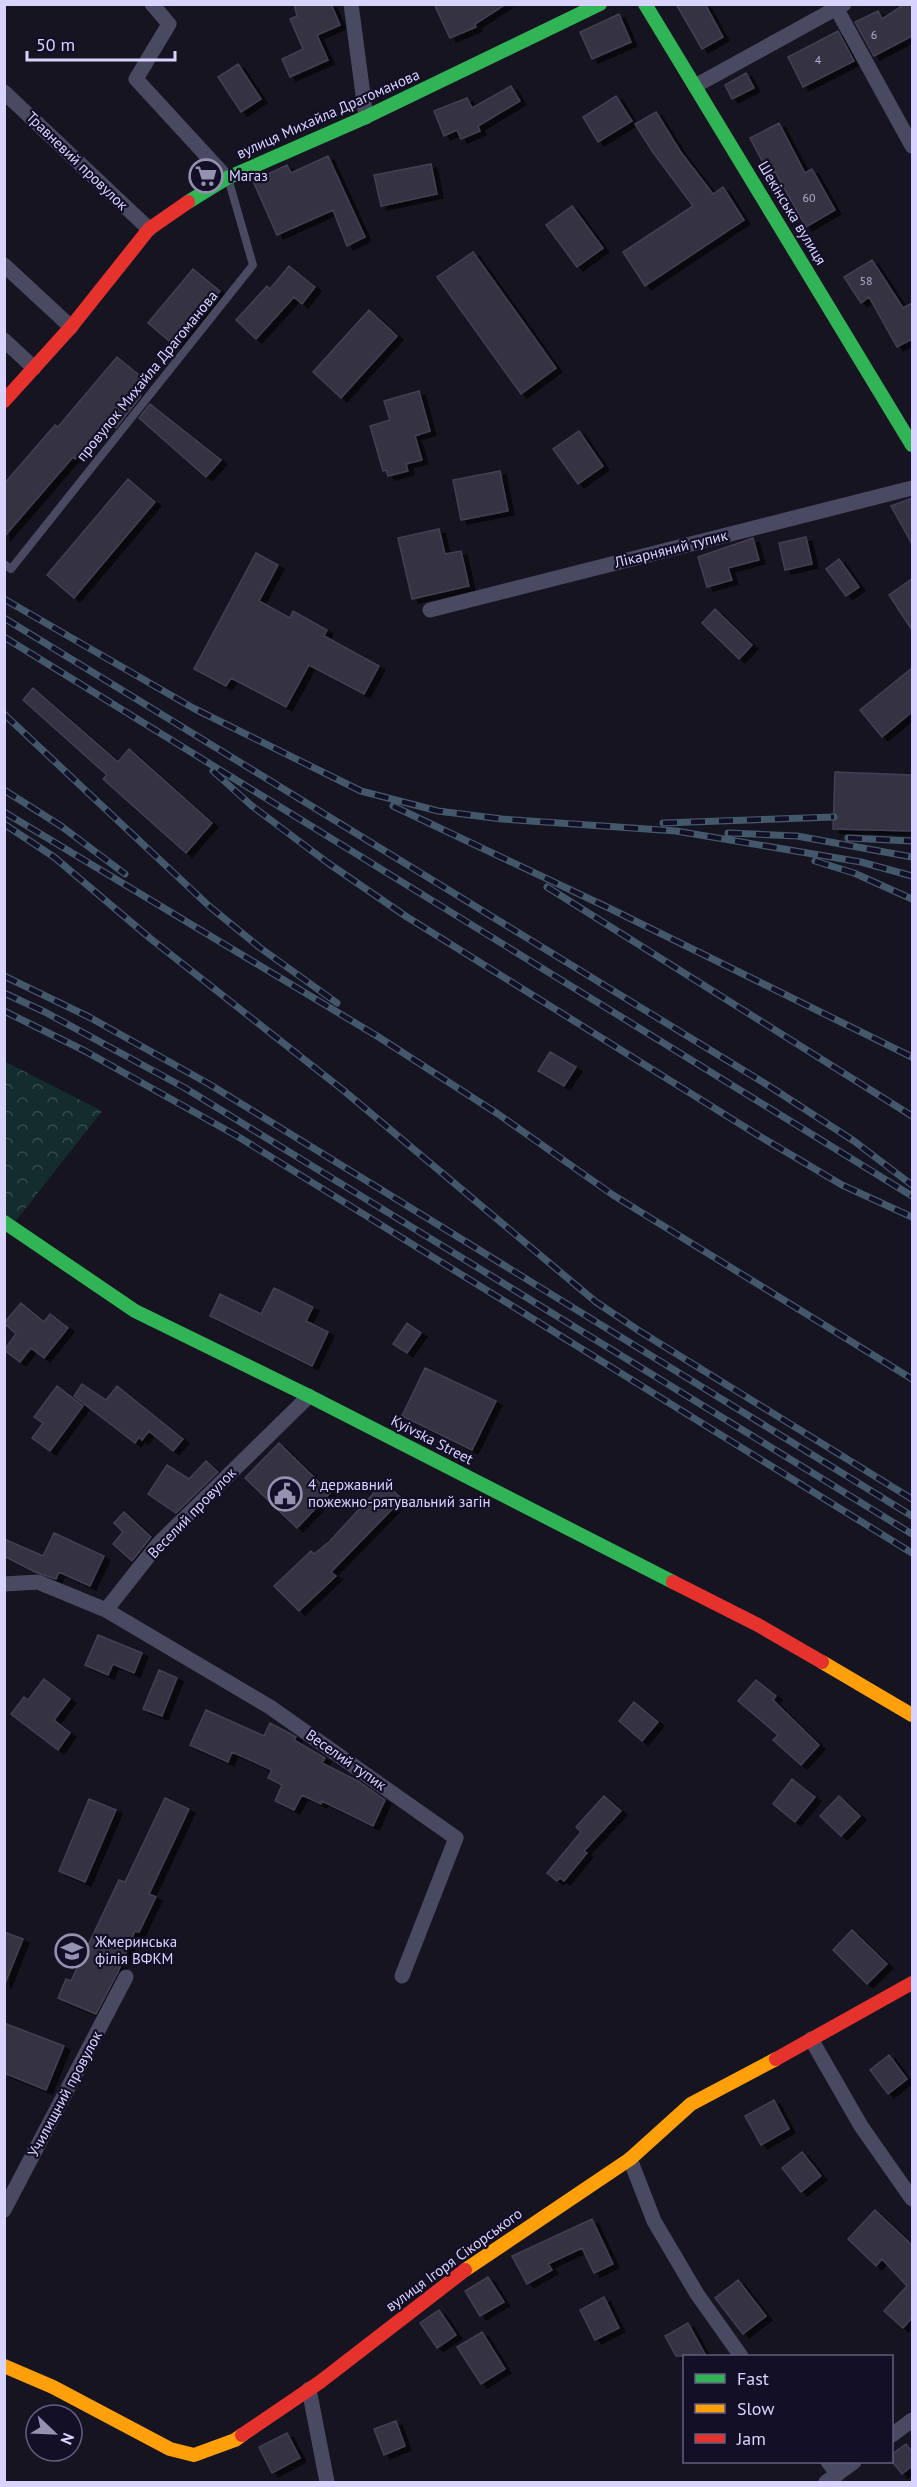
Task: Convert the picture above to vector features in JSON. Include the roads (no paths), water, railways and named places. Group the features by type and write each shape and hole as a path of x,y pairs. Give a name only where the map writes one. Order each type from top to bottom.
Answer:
{"street":[{"path":"152,4 169,24 136,79 227,178"},
{"path":"351,4 366,117"},
{"name":"вулиця Михайла Драгоманова","path":"4,400 71,327 148,229 169,213 227,178 366,117 600,4"},
{"name":"Шекінська вулиця","path":"645,4 912,442"},
{"path":"695,86 838,6 912,146"},
{"name":"Травневий провулок","path":"4,92 148,229"},
{"path":"4,265 71,327"},
{"path":"4,340 34,368"},
{"name":"Лікарняний тупик","path":"430,610 912,488"},
{"name":"Kyivska Street","path":"4,1222 135,1311 309,1396 758,1625 912,1715"},
{"name":"Веселий провулок","path":"106,1610 158,1544 309,1396"},
{"path":"4,1584 38,1581 106,1610"},
{"name":"Веселий тупик","path":"106,1610 270,1707 456,1838 402,1976"},
{"name":"Училищний провулок","path":"4,2210 126,1977"},
{"name":"вулиця Ігоря Сікорського","path":"4,2366 53,2387 170,2449 194,2455 235,2440 309,2389 503,2243 630,2159 690,2104 909,1989"},
{"path":"811,2039 861,2126 912,2199"},
{"path":"630,2159 654,2221 697,2294 740,2355"},
{"path":"309,2389 327,2482"},
{"path":"893,2434 912,2420"},
{"path":"830,2472 852,2463"}],"lane":[{"name":"провулок Михайла Драгоманова","path":"4,564 11,569 253,265 227,178"}],"railway":[{"path":"4,599 193,708 361,791 438,811 502,819 676,831 861,862 912,876"},
{"path":"4,618 769,1086 854,1141 912,1185"},
{"path":"4,637 912,1196"},
{"path":"4,714 209,906 259,947 337,1003"},
{"path":"213,771 252,806 328,863 407,917 756,1134 842,1185 912,1217"},
{"path":"4,790 61,826 125,874"},
{"path":"393,806 611,909 912,1057"},
{"path":"4,812 377,1036 498,1114 613,1195 912,1379"},
{"path":"663,823 834,817"},
{"path":"4,824 54,857 151,939 343,1090 596,1302 912,1499"},
{"path":"728,833 797,836 912,857"},
{"path":"848,838 912,841"},
{"path":"815,861 854,873 912,899"},
{"path":"547,887 912,1116"},
{"path":"4,976 89,1017 209,1084 912,1516"},
{"path":"4,993 45,1012 185,1088 912,1534"},
{"path":"4,1011 85,1051 237,1136 912,1553"}],"place":[{"name":"Магаз","path":"206,176"},
{"name":"4 державний пожежно-рятувальний загін","path":"285,1494"},
{"name":"Жмеринська філія ВФКМ","path":"72,1951"}]}
